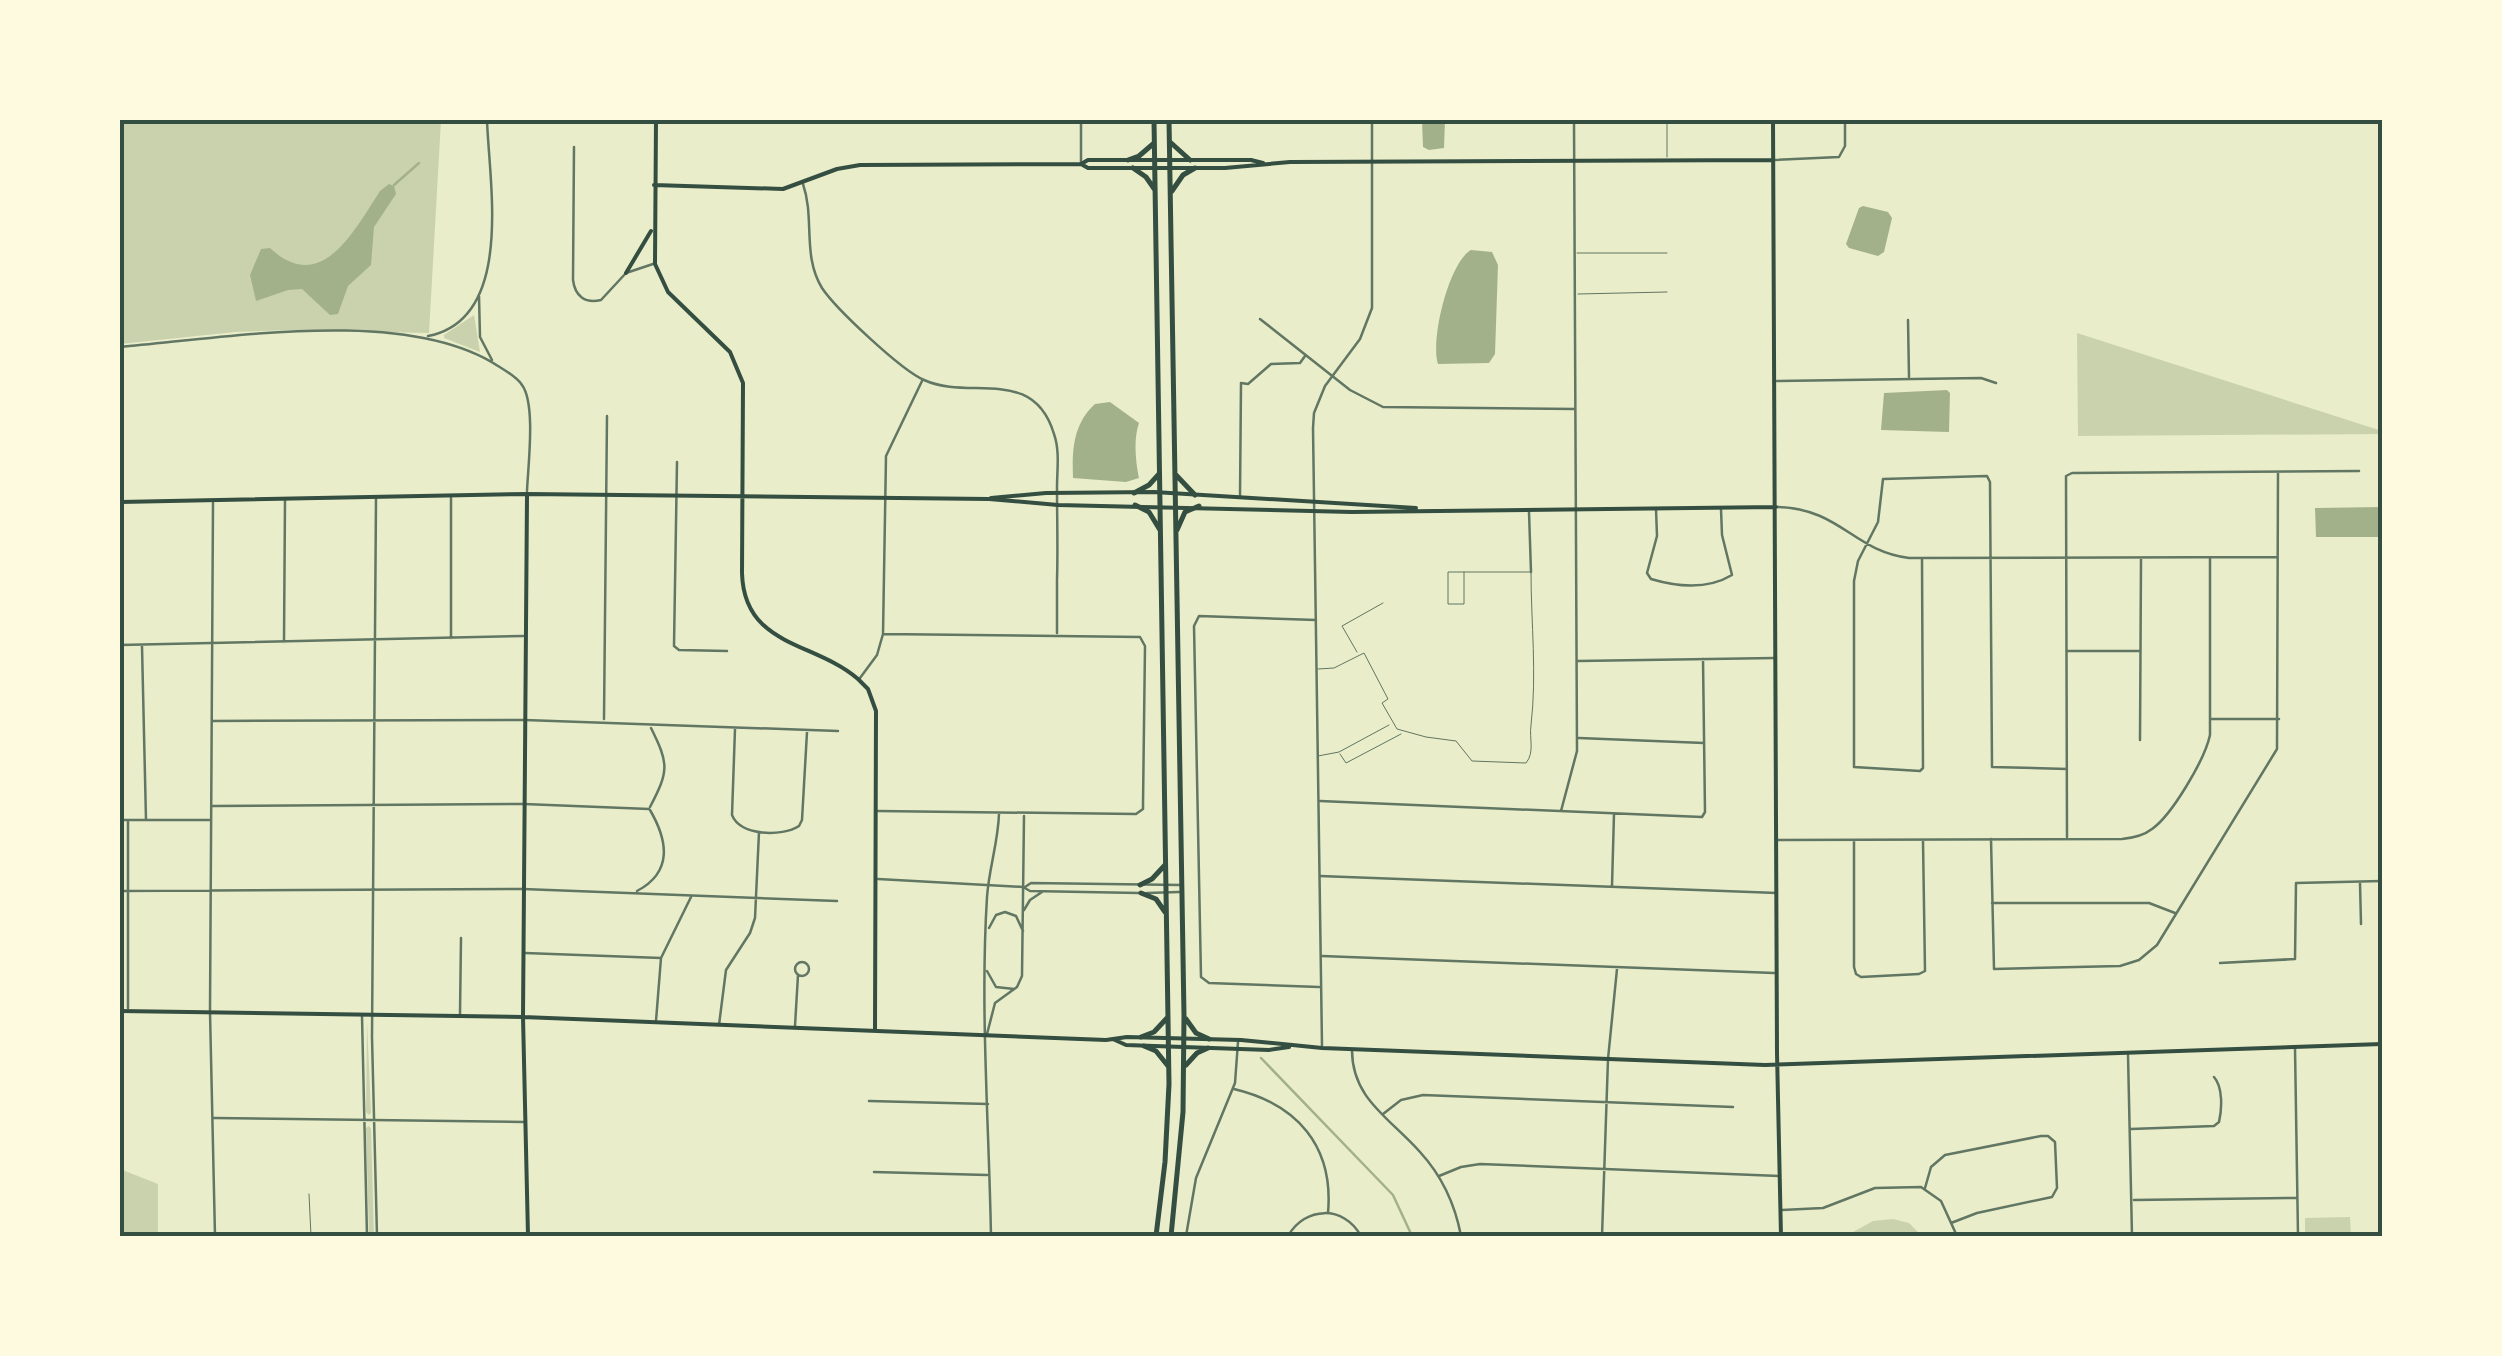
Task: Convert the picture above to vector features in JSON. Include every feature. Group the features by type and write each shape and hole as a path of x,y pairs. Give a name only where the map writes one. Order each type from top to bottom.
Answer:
{"highway":[{"path":"1154,120 1169,1038 1165,1162 1156,1236"},
{"path":"1169,120 1184,1016 1179,1164 1170,1236"},
{"path":"1169,141 1190,160"},
{"path":"1128,160 1155,142"},
{"path":"1132,168 1146,177 1156,191"},
{"path":"1170,193 1194,168"},
{"path":"1134,493 1149,486 1160,471"},
{"path":"1174,473 1195,495"},
{"path":"1134,505 1149,512 1161,533"},
{"path":"1176,533 1185,512 1199,506"},
{"path":"1140,885 1152,879 1166,863"},
{"path":"1141,894 1156,900 1167,917"},
{"path":"1140,1037 1154,1032 1168,1016"},
{"path":"1184,1016 1196,1034 1209,1039"},
{"path":"1144,1046 1156,1052 1169,1068"},
{"path":"1184,1068 1197,1053 1208,1048"}],"main road":[{"path":"656,120 655,264 668,292 722,344 737,364 744,392 742,585 751,611 770,632 858,679 871,695 878,719 875,1031"},
{"path":"1773,120 1780,1236"},
{"path":"654,185 770,189 802,184 837,169 860,165 1081,164 1088,160 1774,160"},
{"path":"1081,164 1088,168 1194,168 1262,163"},
{"path":"626,273 654,226"},
{"path":"989,499 1000,495 1161,492 1426,510"},
{"path":"528,494 523,953 528,1236"},
{"path":"120,502 606,494 989,499 1314,510 1776,507"},
{"path":"120,1011 523,1016 1116,1040 1169,1038 1208,1048 1269,1050 1294,1046"},
{"path":"1116,1040 1144,1046 1209,1039 1322,1048 1777,1065 2382,1044"}],"street":[{"path":"487,120 494,228 479,294 480,337 496,364"},
{"path":"1081,120 1081,164"},
{"path":"1322,1048 1314,413 1332,376 1360,339 1372,308 1372,120"},
{"path":"1561,811 1576,760 1577,738 1574,120"},
{"path":"1774,160 1838,157 1845,146 1845,120"},
{"path":"574,146 574,289 584,299 601,300 626,273 655,264"},
{"path":"802,184 808,204 810,260 836,305 922,380 945,386 1008,389 1035,404 1049,422 1056,439 1057,636"},
{"path":"120,347 282,332 433,335 457,324 479,294"},
{"path":"1260,319 1367,401 1383,406 1575,408"},
{"path":"1908,320 1909,379"},
{"path":"416,336 458,346 496,364 525,390 528,494"},
{"path":"1240,498 1241,384 1248,384 1271,364 1300,363 1306,355"},
{"path":"1775,381 1981,378 1996,382"},
{"path":"858,679 877,655 882,634 884,468 889,445 922,380"},
{"path":"604,722 607,416"},
{"path":"676,462 674,646 679,650 727,651"},
{"path":"2067,839 2064,482 2068,474 2359,470"},
{"path":"1992,839 1994,968 2120,966 2154,949 2278,745 2278,472"},
{"path":"1922,558 1922,770 1855,768 1853,587 1856,568 1878,522 1884,478 1988,477 1992,768 2067,769"},
{"path":"451,638 452,495"},
{"path":"376,497 372,1014 376,1236"},
{"path":"284,642 285,499"},
{"path":"213,500 210,1012 215,1236"},
{"path":"1776,507 1802,508 1821,514 1867,545 1891,555 2279,557"},
{"path":"1656,509 1656,536 1647,573 1651,580 1674,586 1708,585 1732,575 1722,535 1721,508"},
{"path":"1529,510 1530,572"},
{"path":"2140,740 2141,558"},
{"path":"1777,840 2130,838 2148,832 2162,819 2205,752 2210,720 2210,558"},
{"path":"1316,620 1197,617 1194,626 1201,978 1209,983 1321,987"},
{"path":"878,810 1136,814 1143,809 1143,640 882,634"},
{"path":"120,645 526,636"},
{"path":"142,644 146,820"},
{"path":"2066,651 2142,651"},
{"path":"1577,661 1776,658"},
{"path":"1319,801 1698,818 1705,815 1704,660"},
{"path":"2210,720 2279,719"},
{"path":"211,721 525,720 838,732"},
{"path":"649,809 666,767 663,750 650,724"},
{"path":"736,728 732,817 742,829 786,832 800,826 803,814 806,730"},
{"path":"1577,738 1704,743"},
{"path":"211,806 524,804 649,809"},
{"path":"633,893 653,880 665,858 664,838 649,809"},
{"path":"992,1236 985,995 991,858 998,841 999,812"},
{"path":"987,1035 997,1001 1014,990 1022,976 1024,813"},
{"path":"1612,887 1614,813"},
{"path":"120,820 210,820"},
{"path":"128,820 128,1011"},
{"path":"719,1024 722,982 730,959 754,926 759,830"},
{"path":"1854,840 1854,967 1856,974 1864,977 1925,971 1923,839"},
{"path":"1319,876 1777,894"},
{"path":"876,879 989,886 1055,883 1182,889"},
{"path":"2220,964 2295,959 2296,884 2382,881"},
{"path":"2360,882 2362,924"},
{"path":"1055,883 1072,891"},
{"path":"1023,887 1030,891 1141,894 1167,889"},
{"path":"120,890 524,889 837,901"},
{"path":"1024,910 1033,896 1043,891"},
{"path":"656,1022 661,958 691,896"},
{"path":"1992,903 2149,903 2177,914"},
{"path":"987,932 996,915 1005,912 1016,916 1024,932"},
{"path":"460,1016 461,938"},
{"path":"523,953 661,958"},
{"path":"1320,956 1776,973"},
{"path":"1617,968 1608,1059 1602,1236 1631,1236"},
{"path":"987,969 996,987 1014,990"},
{"path":"795,1028 798,975"},
{"path":"985,995 997,1001"},
{"path":"362,1014 368,1236"},
{"path":"1186,1236 1196,1178 1233,1089 1238,1040"},
{"path":"2382,1044 2382,1052"},
{"path":"2295,1047 2298,1236"},
{"path":"1352,1049 1356,1083 1439,1176 1462,1236"},
{"path":"2128,1053 2132,1236"},
{"path":"2129,1130 2214,1126 2221,1113 2220,1083 2214,1077"},
{"path":"1233,1089 1275,1103 1308,1132 1325,1169 1328,1213"},
{"path":"1383,1114 1394,1104 1416,1095 1733,1107"},
{"path":"869,1100 988,1104"},
{"path":"212,1118 525,1122"},
{"path":"1925,1188 1931,1167 1945,1154 2040,1136 2055,1142 2057,1188 2050,1198 1951,1222"},
{"path":"1439,1176 1480,1164 1780,1176"},
{"path":"874,1172 990,1175"},
{"path":"1780,1210 1823,1208 1875,1188 1925,1188 1941,1201 1957,1236"},
{"path":"2131,1200 2297,1198"},
{"path":"1288,1236 1302,1219 1328,1213 1347,1219 1361,1236"}],"lane":[{"path":"1666,120 1667,160"},
{"path":"1574,253 1667,253"},
{"path":"1574,294 1667,292"},
{"path":"1316,669 1334,668 1364,652 1388,699 1382,703 1397,730 1456,741 1472,761 1522,764 1530,760 1535,705 1530,572 1464,572 1448,572 1448,604 1464,604 1464,572"},
{"path":"1360,654 1342,626 1382,603"},
{"path":"1318,756 1339,752 1392,723"},
{"path":"1339,752 1346,764 1404,732"},
{"path":"309,1194 312,1236"}],"shaded area":[{"path":"120,120 441,120 429,333 290,330 120,344"},
{"path":"1422,120 1445,120 1444,148 1423,147"},
{"path":"389,184 396,194 374,227 371,265 348,286 338,314 330,315 302,289 256,301 250,275 261,249 270,248 288,261 305,265 320,262 347,239"},
{"path":"1863,206 1888,212 1892,218 1884,252 1878,256 1846,244"},
{"path":"1471,250 1492,252 1498,265 1495,354 1489,363 1438,364 1437,338 1443,302 1455,270"},
{"path":"474,315 480,352 444,338 444,335"},
{"path":"2077,333 2382,431 2382,434 2078,436"},
{"path":"1947,390 1949,432 1881,430 1884,393"},
{"path":"1110,402 1139,423 1139,478 1126,482 1073,478 1074,448 1082,420 1095,404"},
{"path":"2382,507 2382,537 2316,537 2315,508"},
{"path":"367,1022 371,1113 369,1115 366,1112"},
{"path":"369,1126 371,1129 374,1236 369,1236"},
{"path":"120,1169 158,1184 158,1236 120,1236"},
{"path":"2350,1217 2351,1236 2305,1236 2305,1218"},
{"path":"1893,1219 1909,1223 1922,1236 1846,1236 1873,1221"}],"waterway":[{"path":"394,185 419,163"},
{"path":"1261,1058 1393,1195 1412,1236"}]}
